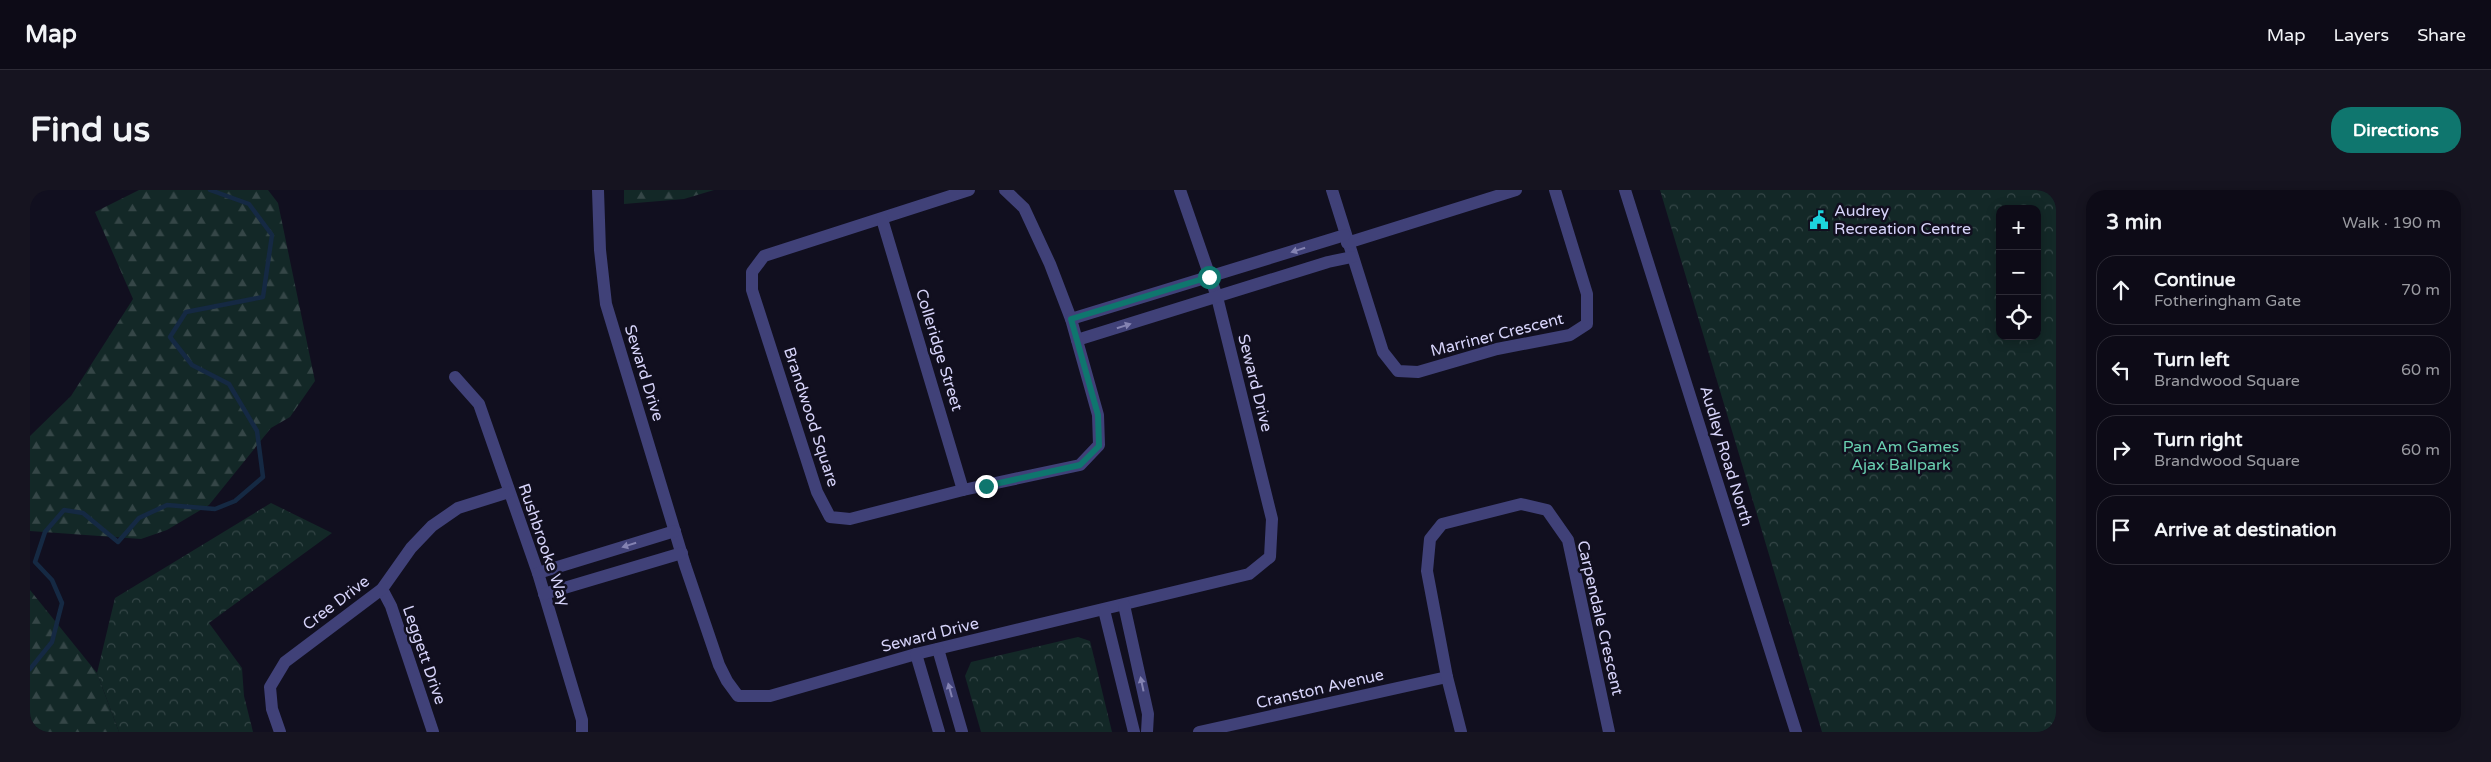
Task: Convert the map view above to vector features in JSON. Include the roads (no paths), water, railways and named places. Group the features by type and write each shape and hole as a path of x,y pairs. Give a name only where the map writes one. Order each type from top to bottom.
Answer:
{"street":[{"name":"Seward Drive","path":"598,190 600,250 606,304 675,531 719,665 727,681 738,696 770,696 916,654 1249,574 1270,557 1272,519 1217,297 1180,190"},
{"name":"Brandwood Square","path":"969,190 764,256 752,272 752,290 817,492 830,517 850,519 963,490 1080,465 1099,446 1098,415 1071,319 1050,264 1024,208 1005,190"},
{"name":"Marriner Crescent","path":"1332,190 1383,352 1398,371 1418,372 1497,349 1570,335 1587,324 1587,294 1555,190"},
{"path":"1071,319 1209,277 1516,190"},
{"name":"Audley Road North","path":"1625,190 1796,732"},
{"name":"Colleridge Street","path":"882,219 963,490"},
{"path":"1077,340 1352,257"},
{"name":"Rushbrooke Way","path":"455,378 479,404 538,573 582,720 582,732"},
{"name":"Cree Drive","path":"280,732 272,709 270,687 285,662 382,589 411,548 432,526 458,508 509,492"},
{"name":"Carpendale Crescent","path":"1461,732 1447,677 1427,571 1430,539 1442,524 1521,504 1546,510 1568,540 1609,732"},
{"path":"538,573 675,531"},
{"path":"544,594 682,553"},
{"name":"Leggett Drive","path":"382,589 391,606 434,732"},
{"path":"1124,604 1148,714 1147,732"},
{"path":"1104,610 1134,732"},
{"path":"938,649 962,732"},
{"path":"916,654 939,732"},
{"name":"Cranston Avenue","path":"1199,732 1447,677"}],"waterway":[{"path":"30,669 52,642 62,603 52,580 35,562 45,532 64,510 83,513 118,542 139,518 167,505 215,509 235,501 263,477 257,431 229,384 192,365 170,337 186,312 263,297 272,235 249,204 210,190"}],"place":[{"name":"Audrey Recreation Centre","path":"1819,220"}],"park label":[{"name":"Pan Am Games Ajax Ballpark","path":"1901,456"}]}
